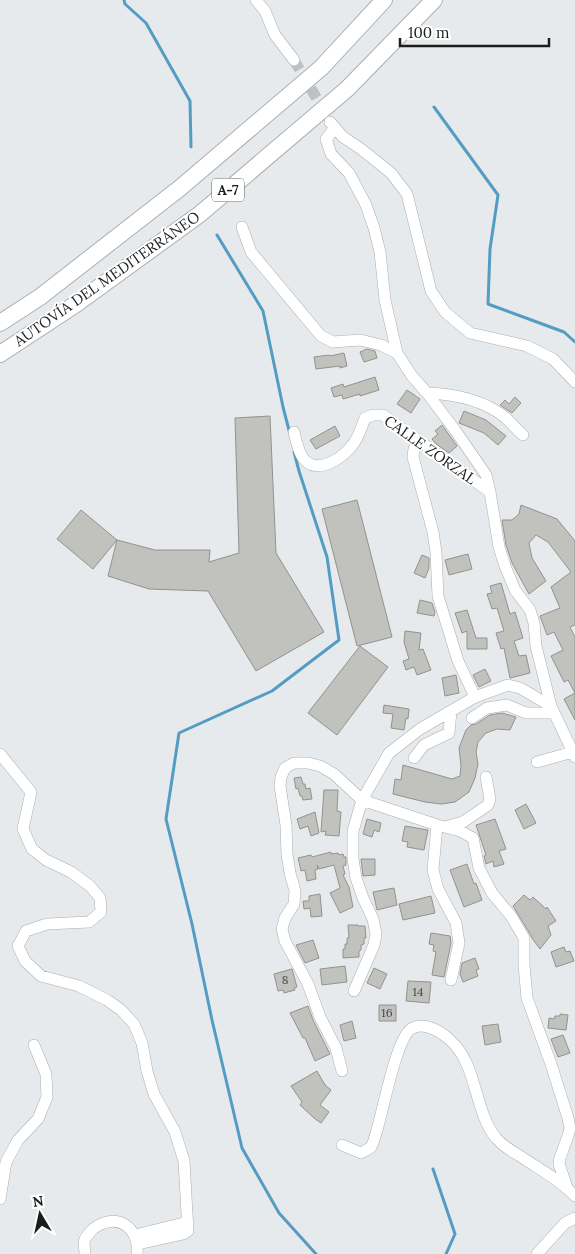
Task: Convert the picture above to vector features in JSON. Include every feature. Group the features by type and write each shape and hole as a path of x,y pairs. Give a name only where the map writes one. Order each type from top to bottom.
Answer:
{"highway":[{"name":"AUTOVÍA DEL MEDITERRÁNEO","path":"0,323 40,296 187,182 321,68 384,0"},
{"name":"AUTOVÍA DEL MEDITERRÁNEO","path":"0,354 76,304 200,214 347,90 434,0"}],"street":[{"path":"256,0 265,11 275,35 294,60"},
{"path":"537,762 574,754 553,710 536,646 534,623 530,610 515,590 498,547 486,475 455,430 397,354 385,300 380,252 374,228 366,205 349,173 331,154 326,139 332,125 343,137 391,173 407,194 431,291 445,312 470,333 527,346 553,359 575,382"},
{"path":"242,227 251,252 321,336 333,342 360,340 381,345 397,354"},
{"path":"427,392 460,396 478,402 504,417 523,435"},
{"name":"CALLE ZORZAL","path":"294,432 303,458 311,465 321,466 345,454 355,442 365,418 373,415 383,415 490,492"},
{"path":"421,442 414,449 413,457 433,532 438,596 458,661 475,697"},
{"path":"354,991 374,945 376,934 373,919 356,878 353,859 353,831 362,800 389,753 420,729 475,697 508,685 520,688 553,710"},
{"path":"472,718 487,708 507,705 526,713 553,710"},
{"path":"414,758 424,745 449,733 451,711"},
{"path":"0,754 31,792 23,829 32,849 46,860 71,872 90,886 100,898 101,912 89,922 47,924 26,931 18,946 25,961 41,976 79,986 107,1000 121,1010 134,1024 142,1044 154,1094 175,1132 184,1161 188,1227 137,1244 127,1226 112,1220 101,1223 89,1232 84,1241 85,1254"},
{"path":"342,1071 336,1048 320,1016 308,984 285,941 282,929 285,918 294,904 294,891 287,854 286,825 280,786 285,768 294,763 308,763 320,766 334,774 362,800 379,807 460,831 473,838 480,868 492,893 511,916 524,938 527,998 551,1064 570,1128 560,1158 567,1187"},
{"path":"440,826 463,822 488,805 490,799 486,777"},
{"path":"440,826 433,870 438,888 456,923 459,942 451,980"},
{"path":"342,1145 361,1153 371,1147 379,1125 394,1064 405,1037 410,1029 419,1026 429,1027 442,1033 461,1053 489,1129 498,1140 510,1150 567,1187 575,1196"},
{"path":"0,1199 6,1162 18,1140 38,1118 47,1096 46,1074 34,1045"},
{"path":"537,1254 565,1223 575,1218"}],"building":[{"path":"367,349 375,351 377,358 364,362 360,352"},
{"path":"344,353 347,366 316,369 314,357"},
{"path":"375,377 379,390 343,399 342,395 334,397 331,388 343,384 344,387"},
{"path":"407,390 420,399 411,413 397,404"},
{"path":"515,397 521,403 512,413 500,405 505,400 509,404"},
{"path":"464,411 486,420 506,436 498,445 484,433 459,423"},
{"path":"270,416 276,553 324,632 256,671 208,591 149,589 108,576 117,540 155,550 210,550 209,562 239,553 235,418"},
{"path":"442,425 457,446 449,453 432,439 438,434 435,431"},
{"path":"335,426 340,436 316,449 310,440"},
{"path":"357,500 392,637 357,646 322,509"},
{"path":"521,505 557,519 575,541 575,625 570,627 575,637 575,693 568,680 564,682 551,656 563,650 554,632 547,635 540,616 560,608 551,587 571,572 548,542 536,535 529,543 532,558 546,581 529,594 512,563 506,545 502,520 512,520 519,514"},
{"path":"81,510 117,540 93,569 57,539"},
{"path":"468,554 472,569 449,575 445,560"},
{"path":"422,555 429,558 429,568 425,578 414,573"},
{"path":"501,583 510,614 515,612 523,638 514,641 519,656 526,655 530,673 510,678 504,648 501,649 496,633 504,631 497,608 492,609 487,594 492,593 490,586"},
{"path":"420,600 432,603 435,612 434,616 417,613"},
{"path":"467,610 476,638 487,638 487,649 467,649 467,631 462,633 455,613"},
{"path":"405,631 421,633 419,650 423,649 431,670 417,675 414,667 406,670 403,661 409,659 404,642"},
{"path":"360,646 388,667 337,735 308,713"},
{"path":"485,669 491,681 479,687 473,675"},
{"path":"456,675 459,693 445,696 442,678"},
{"path":"575,693 575,720 564,699"},
{"path":"384,705 409,709 404,730 391,728 393,714 383,713"},
{"path":"502,713 516,717 510,730 497,729 486,733 478,742 476,752 478,764 469,792 455,802 441,804 393,794 395,779 401,780 403,765 452,779 460,776 459,748 466,730 471,725 490,715"},
{"path":"301,777 306,789 310,788 312,799 303,800 298,788 296,789 294,778"},
{"path":"324,790 338,790 337,811 341,812 339,836 325,835 326,831 321,832"},
{"path":"526,804 536,823 524,829 515,810"},
{"path":"315,812 319,833 311,836 308,826 300,829 297,819"},
{"path":"367,819 381,823 379,832 374,830 372,837 363,834"},
{"path":"495,819 506,849 499,851 504,864 494,867 493,861 486,864 484,856 486,855 476,825"},
{"path":"405,826 428,830 424,850 407,847 408,842 402,841"},
{"path":"331,852 331,854 343,854 346,857 346,865 343,866 345,874 343,875 349,887 353,907 340,913 330,893 340,888 334,865 319,869 317,865 318,869 315,870 316,879 307,881 305,870 301,871 298,858 311,855 312,857"},
{"path":"361,859 375,859 375,875 363,876"},
{"path":"467,864 482,900 464,907 450,870"},
{"path":"394,888 397,905 377,910 373,892"},
{"path":"320,894 322,916 311,917 310,908 304,909 303,901 309,901 309,896"},
{"path":"524,895 530,900 533,897 546,909 547,907 556,921 548,926 551,935 540,949 513,906"},
{"path":"431,896 435,913 403,920 399,904"},
{"path":"348,925 365,926 366,938 364,938 364,944 361,945 359,957 343,958 343,949 345,949 345,944 347,944 347,938 349,938"},
{"path":"431,933 450,936 451,943 444,977 432,975 436,952 433,951 434,945 429,944"},
{"path":"313,940 319,958 305,963 296,945"},
{"path":"564,947 566,952 570,951 574,961 556,967 551,952"},
{"path":"475,958 479,969 476,970 478,976 463,982 460,974 462,963"},
{"path":"345,966 347,982 322,985 320,969"},
{"path":"374,968 387,974 380,989 367,983"},
{"path":"292,969 297,987 294,988 295,990 284,993 283,990 278,991 274,974"},
{"path":"408,981 431,982 429,1003 406,1001"},
{"path":"379,1005 396,1005 396,1021 379,1021"},
{"path":"308,1006 330,1054 315,1061 305,1038 303,1038 290,1013"},
{"path":"560,1014 568,1015 566,1030 548,1028 549,1018 554,1019 555,1016 560,1016"},
{"path":"352,1021 356,1038 344,1041 340,1025"},
{"path":"498,1024 501,1042 485,1045 482,1026"},
{"path":"563,1035 570,1053 558,1057 551,1039"},
{"path":"317,1071 325,1085 331,1090 320,1105 329,1112 321,1123 300,1105 302,1102 291,1086"}],"waterway":[{"path":"124,0 125,4 146,23 190,101 191,147"},
{"path":"434,107 498,195 490,249 488,304 564,332 575,342"},
{"path":"217,235 263,311 290,434"},
{"path":"294,452 327,557 339,640 272,691 179,733 166,819 192,924 242,1148 279,1213 316,1254"},
{"path":"433,1169 455,1234 446,1254"}],"tunnel":[{"path":"294,60 326,114"}]}
